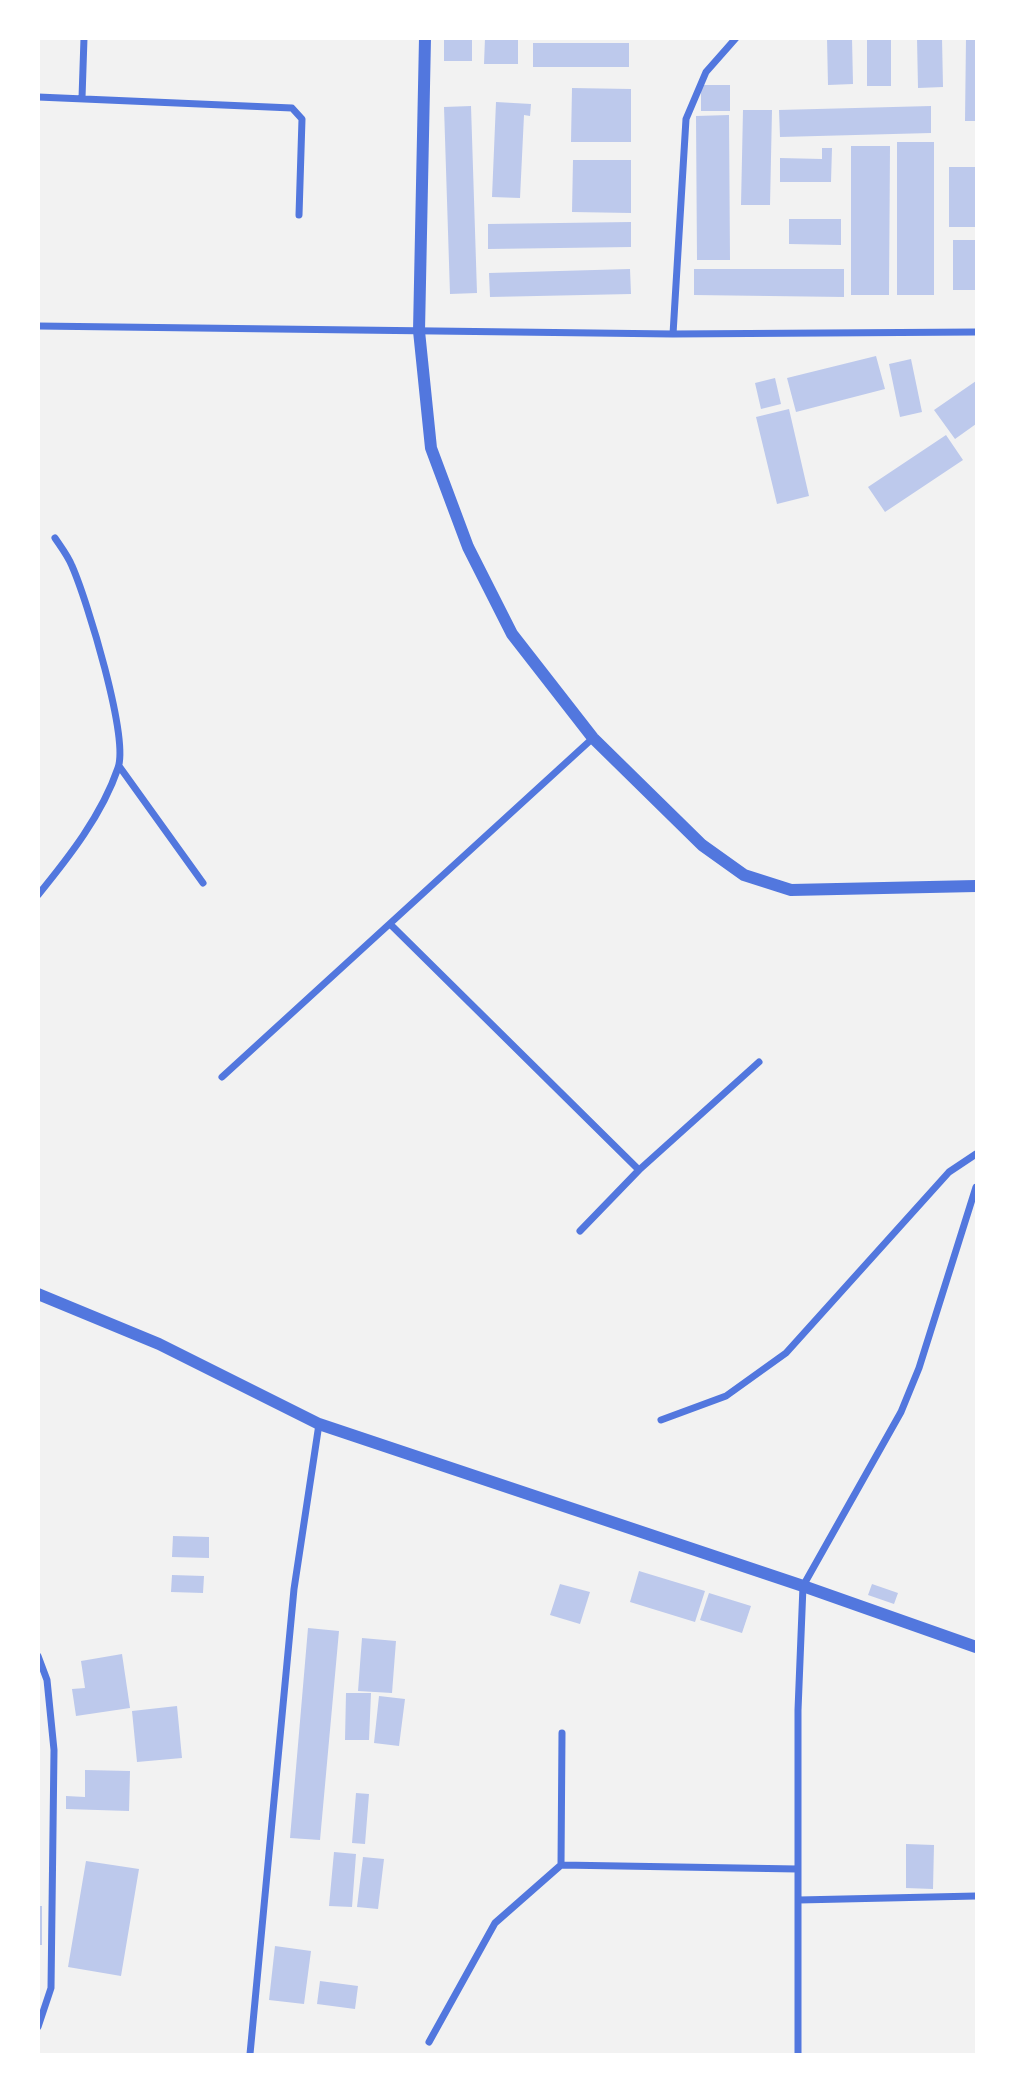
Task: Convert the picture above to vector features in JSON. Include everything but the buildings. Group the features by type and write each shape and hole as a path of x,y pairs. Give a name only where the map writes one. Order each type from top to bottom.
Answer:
{"street":[{"path":"82,98 83,38"},
{"path":"425,38 419,331 431,448 468,547 512,634 593,738 702,845 744,876 791,890 976,886"},
{"path":"673,334 686,118 706,72 736,38"},
{"path":"38,97 292,108 302,119 299,215"},
{"path":"38,327 673,334 976,332"},
{"path":"38,895 67,859 100,808 119,766 114,699 72,565 55,538"},
{"path":"222,1077 593,738"},
{"path":"119,766 203,883"},
{"path":"390,923 639,1170"},
{"path":"580,1231 639,1170 760,1062"},
{"path":"661,1420 726,1396 786,1353 949,1172 976,1154"},
{"path":"798,2054 797,1869 803,1586 901,1412 919,1368 976,1187"},
{"path":"38,1294 159,1344 318,1424 803,1586 976,1647"},
{"path":"250,2054 294,1590 318,1424"},
{"path":"38,1656 47,1680 54,1750 51,1988 38,2027"},
{"path":"561,1865 562,1733"},
{"path":"429,2042 495,1923 561,1865 797,1869"},
{"path":"799,1900 976,1896"}]}
